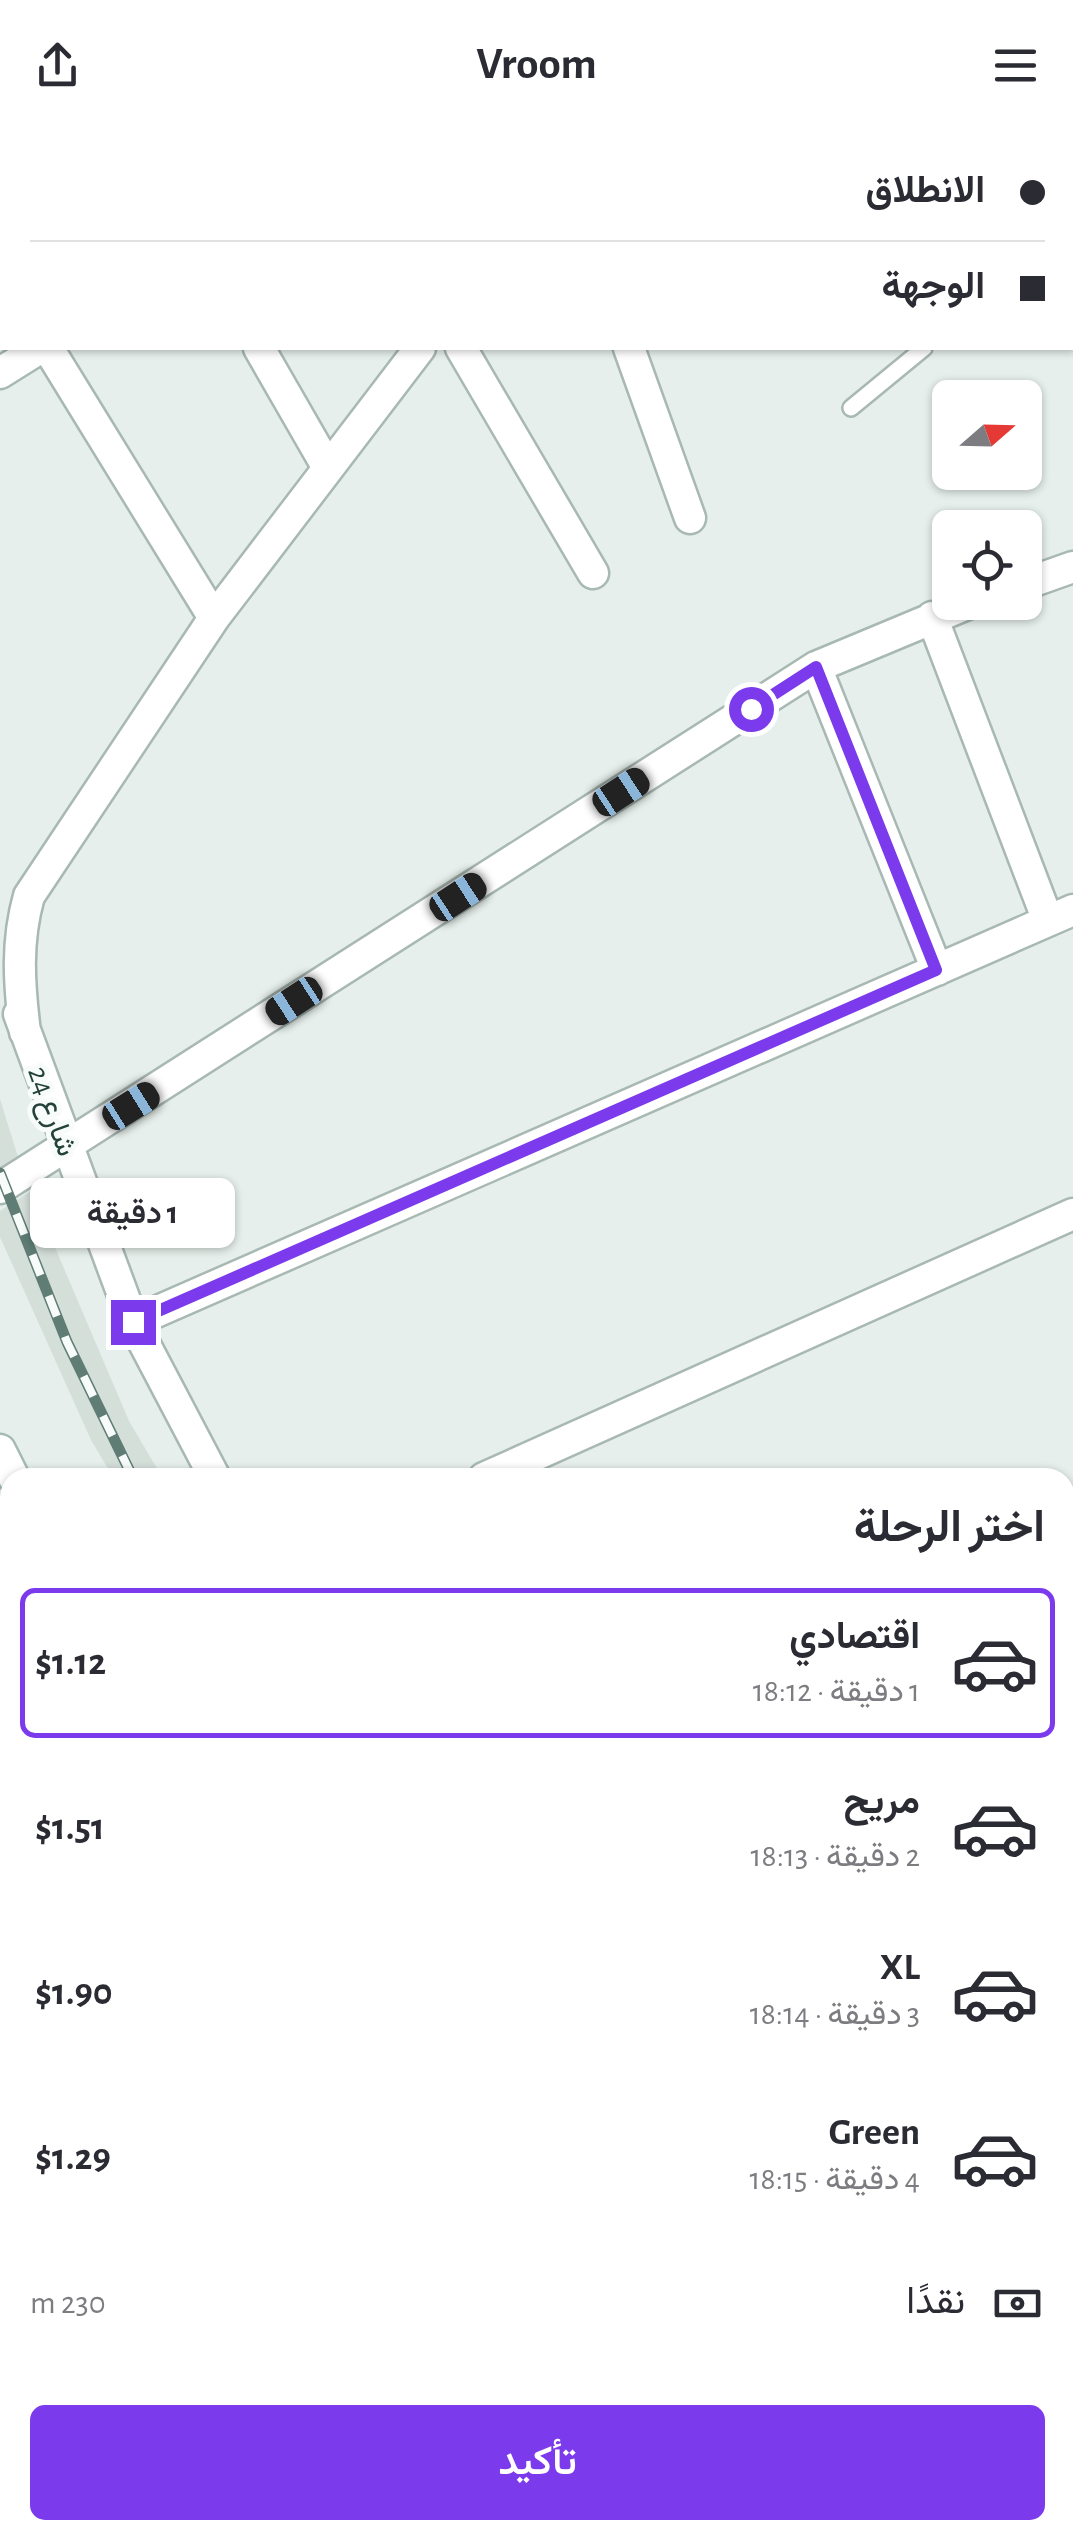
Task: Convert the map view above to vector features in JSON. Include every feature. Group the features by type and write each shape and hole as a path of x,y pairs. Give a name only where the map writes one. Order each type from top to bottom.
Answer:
{"street":[{"path":"0,372 37,350"},
{"path":"49,350 214,618"},
{"path":"260,350 328,468"},
{"path":"25,1032 18,970 21,924 29,896 214,618 418,350"},
{"path":"462,350 593,574"},
{"path":"630,350 690,518"},
{"path":"1042,578 1073,566"},
{"path":"0,1188 816,667 932,617"},
{"path":"133,1322 1061,916 933,620"},
{"path":"816,667 936,970"},
{"name":"شارع 24","path":"0,960 133,1322 210,1468"},
{"path":"506,1468 1073,1214"}],"lane":[{"path":"851,408 922,350"}],"shaded area":[{"path":"0,1099 18,1157 0,1169"},
{"path":"31,1191 129,1421 157,1468 108,1468 91,1440 0,1237 0,1211"}],"railway":[{"path":"0,1173 67,1342 128,1468"}],"route":[{"path":"133,1322 936,970 816,667 751,709"}]}
